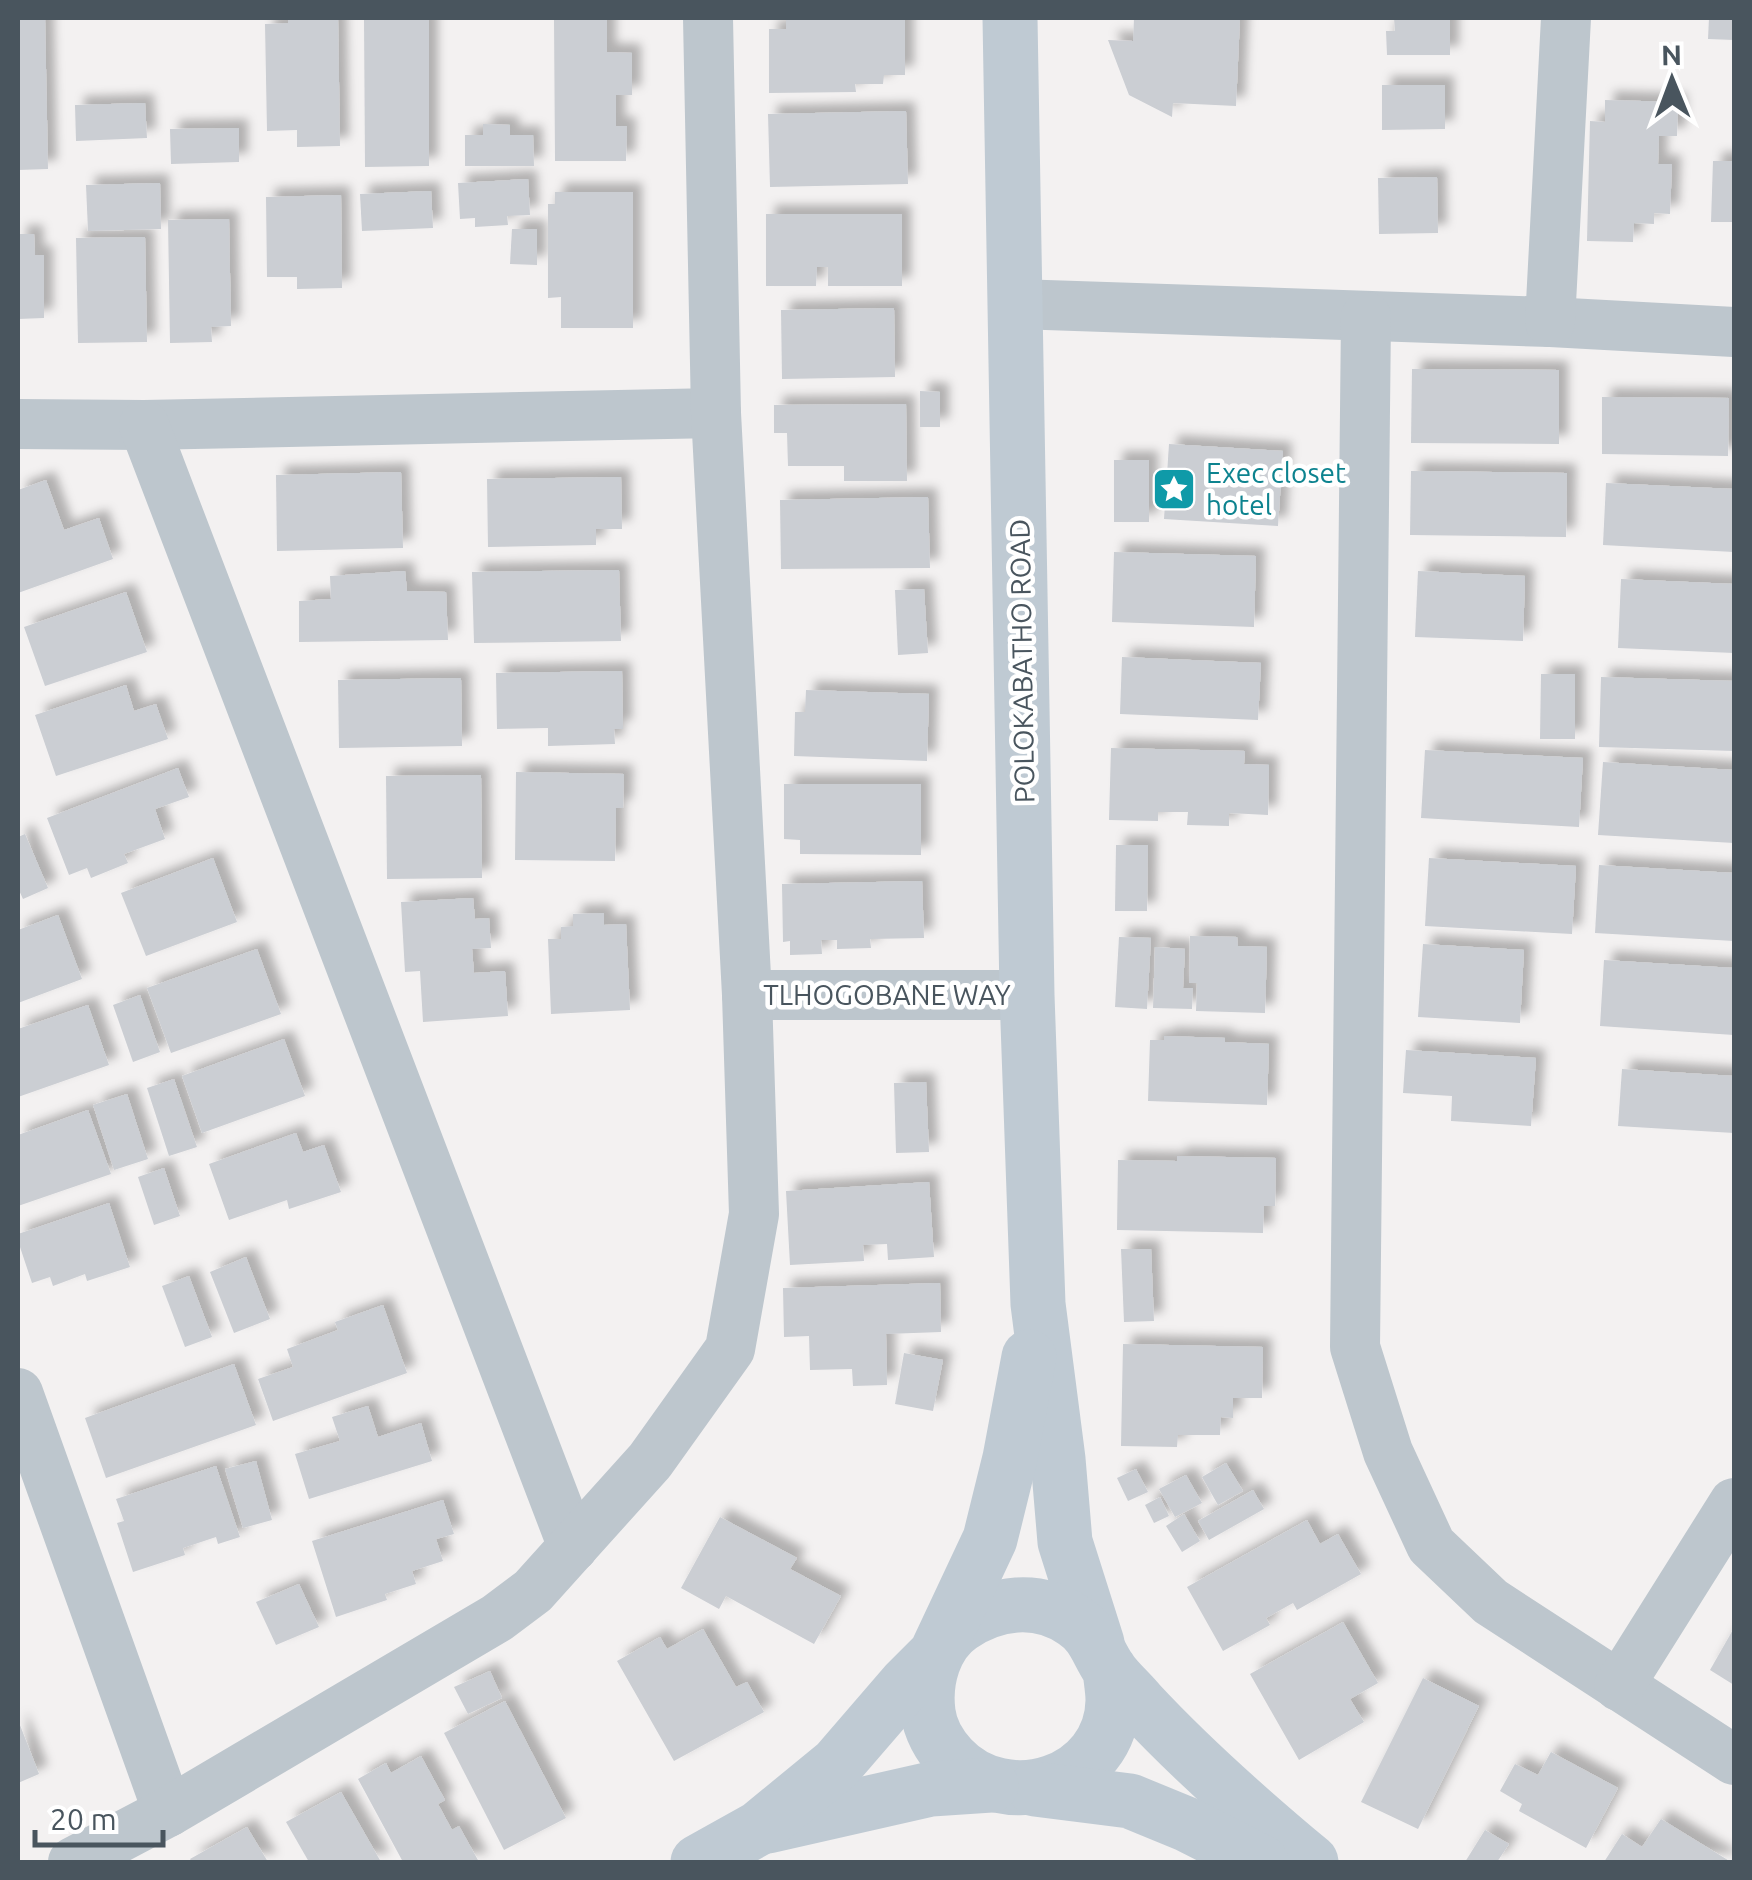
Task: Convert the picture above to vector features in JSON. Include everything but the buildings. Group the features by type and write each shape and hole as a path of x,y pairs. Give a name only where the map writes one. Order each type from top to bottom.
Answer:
{"street":[{"path":"73,1862 168,1812 497,1618 533,1591 650,1461 730,1349 754,1214 747,995 716,412 708,18"},
{"name":"POLOKABATHO ROAD","path":"1010,18 1028,995 1038,1304"},
{"path":"1550,322 1566,18"},
{"path":"1016,304 1734,332"},
{"path":"1366,316 1355,1347 1388,1452 1431,1546 1491,1602 1734,1760"},
{"path":"18,424 144,426 716,412"},
{"path":"144,426 573,1547"},
{"name":"TLHOGOBANE WAY","path":"747,995 1028,995"},
{"path":"1038,1304 1065,1542 1103,1657 1113,1702 1106,1732 1089,1759 1065,1778 1013,1787 962,1770 940,1747 928,1716 926,1685 936,1654 990,1539 1010,1458 1038,1304"},
{"path":"18,1394 168,1812"},
{"path":"1619,1686 1734,1503"},
{"path":"698,1862 760,1828 837,1764 955,1628 982,1611 1014,1604 1045,1606 1074,1621 1181,1749 1311,1862"},
{"path":"760,1828 931,1789 1013,1787 1130,1800 1261,1862"}],"place":[{"name":"Exec closet hotel","path":"1174,489"}]}
